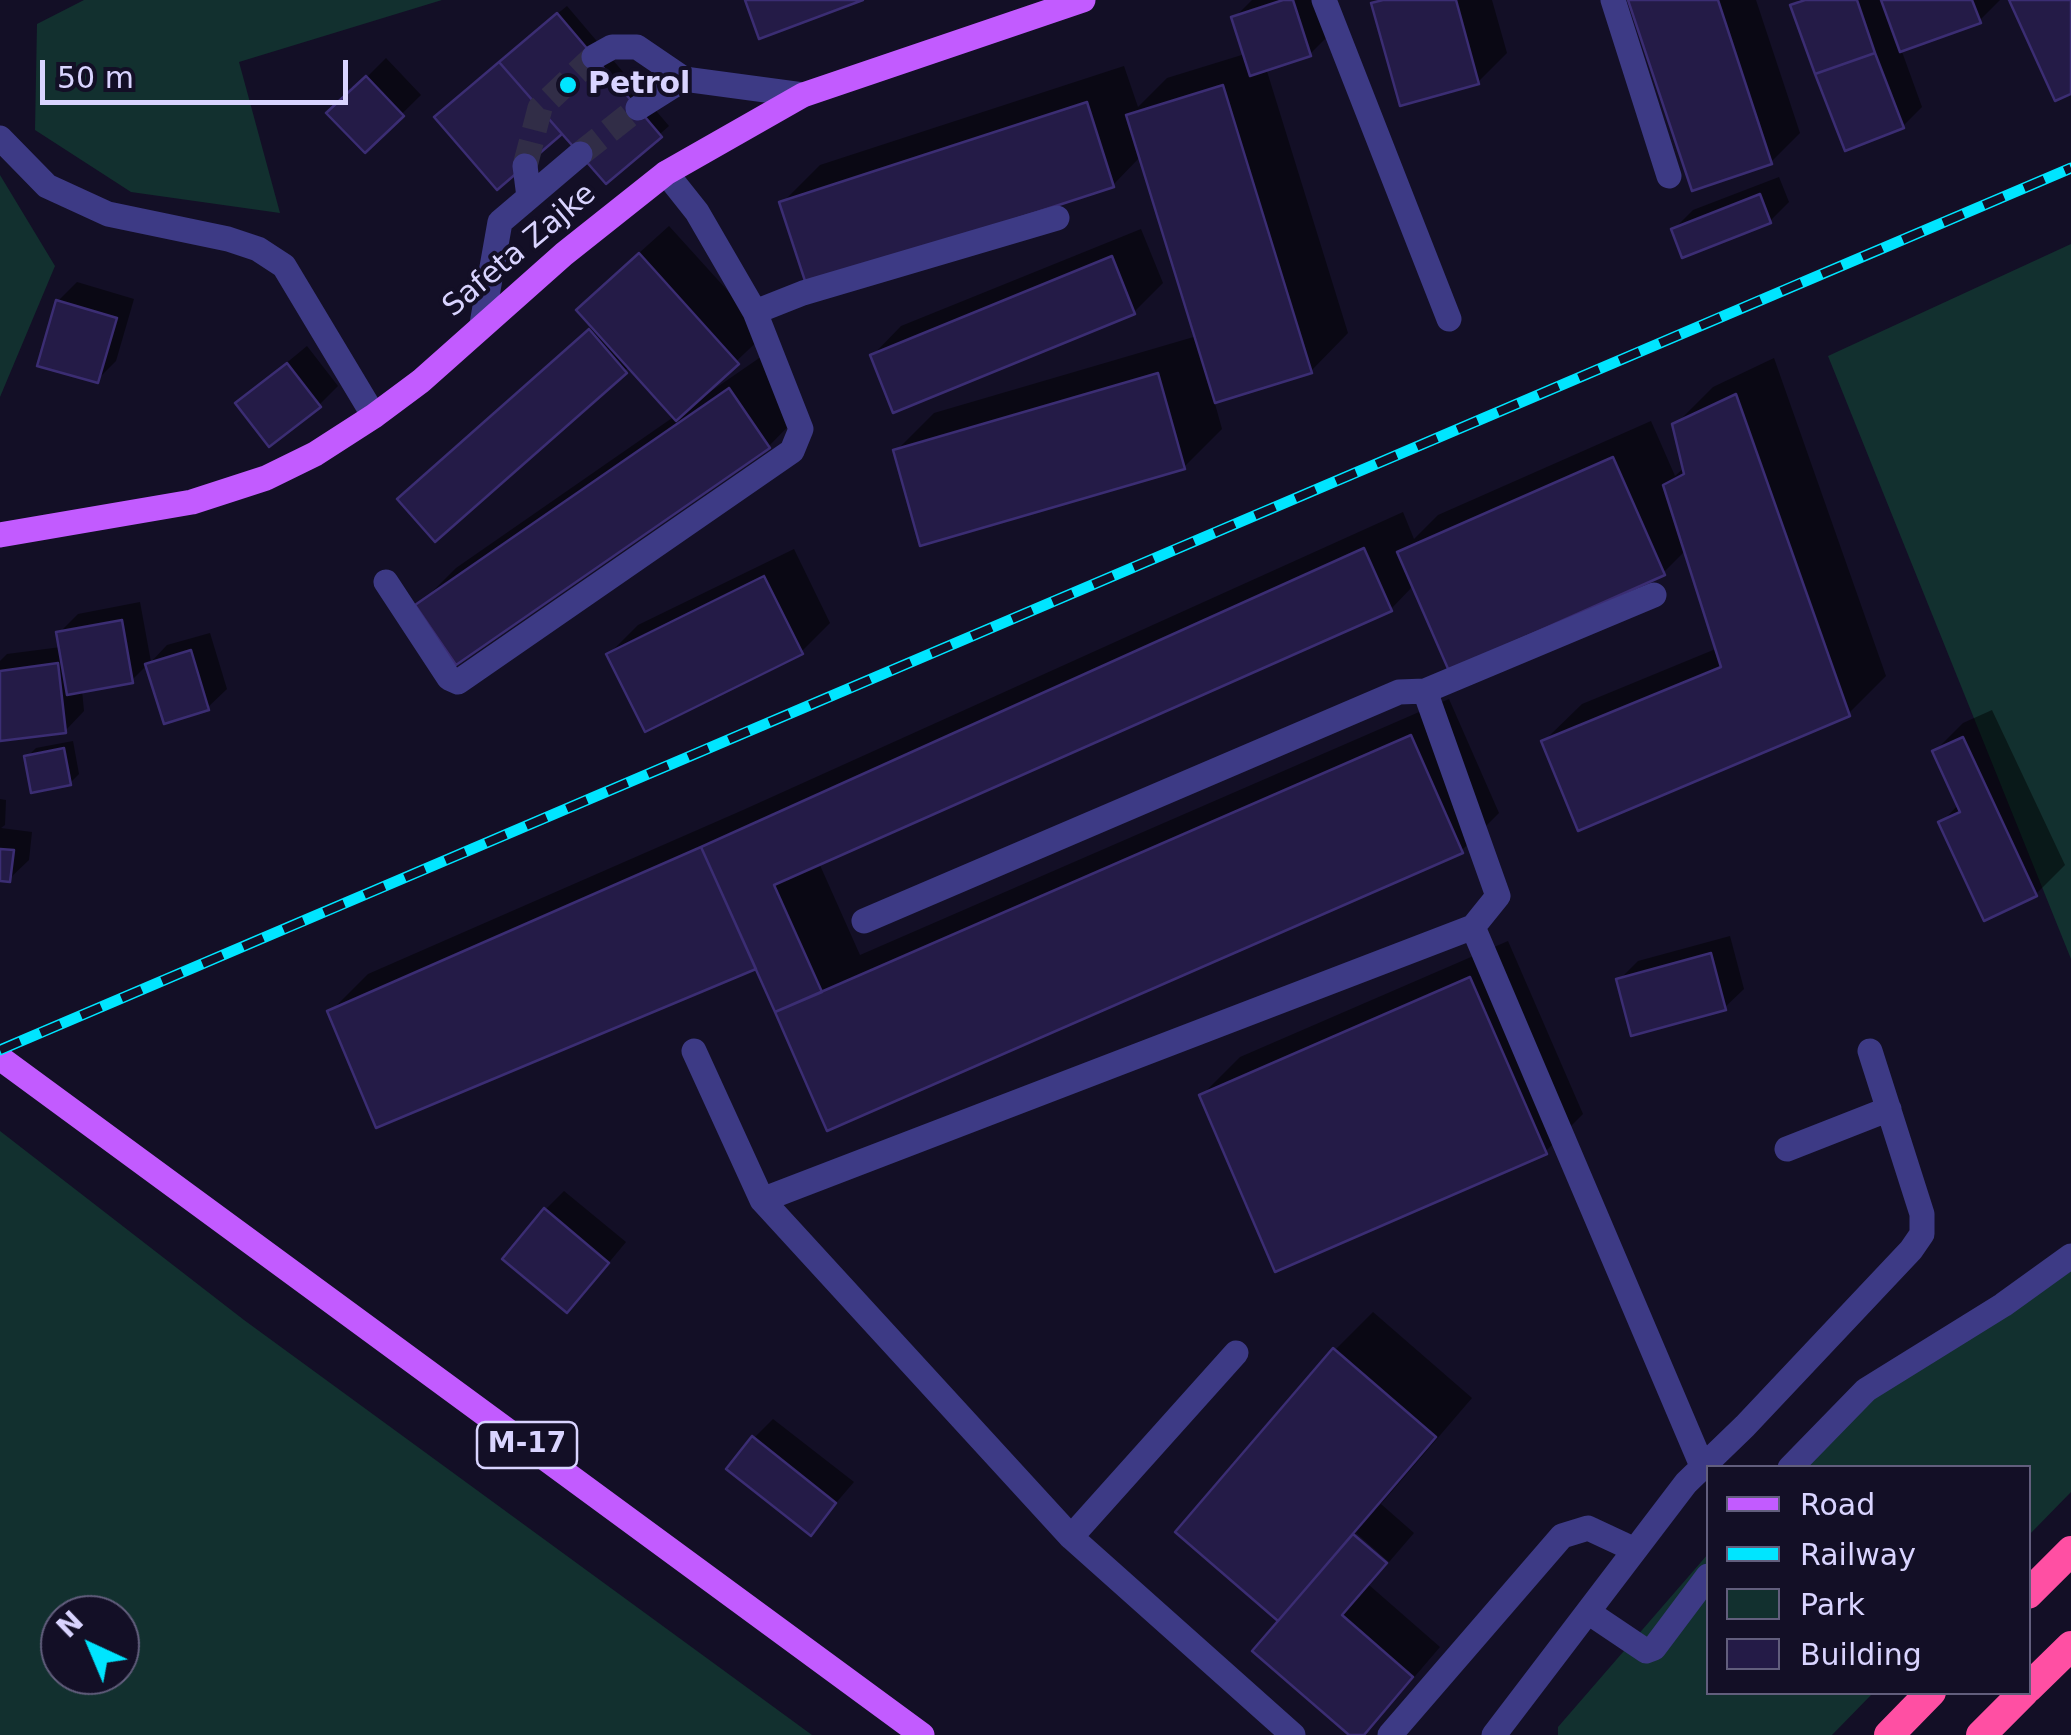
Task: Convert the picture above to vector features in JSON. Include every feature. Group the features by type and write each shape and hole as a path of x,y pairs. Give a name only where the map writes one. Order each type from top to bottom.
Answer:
{"highway":[{"path":"2031,1591 2071,1551"},
{"path":"2031,1685 2071,1646"},
{"path":"1889,1735 1928,1695"},
{"path":"1980,1735 2021,1695"}],"main road":[{"name":"Safeta Zajke","path":"0,535 211,496 266,478 315,454 421,380 482,324 666,173 803,96 1083,0"},
{"name":"M-17","path":"0,1058 922,1735"}],"street":[{"path":"1324,0 1449,319"},
{"path":"1613,0 1669,176"},
{"path":"594,57 612,47 637,46 684,78 803,96"},
{"path":"638,108 684,78"},
{"path":"0,138 47,186 108,214 228,240 258,249 284,266 374,416"},
{"path":"482,324 500,222 580,154"},
{"path":"525,166 529,197"},
{"path":"386,582 449,678 458,682 792,451 801,429 754,312 697,212 666,173"},
{"path":"754,312 803,292 1057,218"},
{"path":"864,921 1399,692 1424,691 1654,594"},
{"path":"762,1200 1473,927 1498,896 1424,691"},
{"path":"1473,927 1703,1468"},
{"path":"1501,1731 1686,1483 1911,1250 1922,1234 1922,1214 1870,1051"},
{"path":"694,1052 762,1200 1072,1537 1294,1735"},
{"path":"1787,1150 1889,1109"},
{"path":"1793,1465 1866,1390 2003,1305 2071,1256"},
{"path":"1072,1537 1236,1354"},
{"path":"1390,1735 1562,1536 1588,1528 1634,1549"},
{"path":"1588,1612 1646,1650 1654,1648 1706,1579"}],"green space":[{"path":"84,0 442,0 239,62 280,213 131,192 35,130 37,24"},
{"path":"0,175 55,266 0,397"},
{"path":"2071,244 2071,959 1828,356"},
{"path":"0,1131 244,1320 812,1735 0,1735"},
{"path":"2071,1249 2071,1492 2031,1533 2031,1465 1787,1465"},
{"path":"1706,1556 1706,1695 1871,1695 1832,1735 1558,1735 1558,1727"}],"building":[{"path":"745,0 863,0 759,39"},
{"path":"1293,0 1311,56 1250,76 1231,17"},
{"path":"1456,0 1479,84 1400,106 1371,3"},
{"path":"1628,0 1718,0 1772,164 1692,191"},
{"path":"1805,0 1857,0 1875,53 1815,74 1790,5"},
{"path":"1881,0 1972,0 1981,23 1900,52"},
{"path":"2009,0 2071,0 2071,94 2055,101"},
{"name":"Petrol","path":"557,13 662,137 606,184 499,62"},
{"path":"1875,53 1904,128 1845,151 1815,74"},
{"name":"Petrol","path":"499,62 562,134 497,190 434,117"},
{"path":"366,76 404,116 365,153 326,113"},
{"path":"1223,85 1312,373 1215,403 1126,115"},
{"path":"1087,102 1114,187 807,287 779,202"},
{"path":"1760,194 1771,223 1682,258 1671,229"},
{"path":"639,253 739,364 676,421 576,310"},
{"path":"1112,256 1135,314 893,413 870,355"},
{"path":"56,300 117,318 98,383 37,366"},
{"path":"589,329 627,373 435,542 397,499"},
{"path":"287,363 321,407 269,447 235,403"},
{"path":"1158,373 1185,469 920,546 893,450"},
{"path":"729,388 770,448 456,665 415,605"},
{"path":"1736,394 1850,716 1578,831 1541,741 1721,667 1663,485 1684,474 1672,424"},
{"path":"1613,457 1665,575 1449,671 1397,552"},
{"path":"1364,548 1392,611 774,885 822,992 775,1012 701,847"},
{"path":"764,576 803,654 645,732 606,654"},
{"path":"122,620 133,683 67,695 56,632"},
{"path":"191,650 209,710 164,724 145,664"},
{"path":"58,663 66,733 0,741 0,671"},
{"path":"1411,735 1463,853 827,1131 775,1012"},
{"path":"1963,737 2037,896 1984,921 1938,822 1960,812 1932,751"},
{"path":"64,748 71,785 31,793 24,756"},
{"path":"701,847 756,969 376,1128 327,1011"},
{"path":"0,849 14,850 10,882 0,881"},
{"path":"1711,953 1726,1010 1631,1036 1616,979"},
{"path":"1470,977 1547,1154 1275,1272 1199,1095"},
{"path":"544,1208 609,1263 567,1313 502,1259"},
{"path":"1333,1348 1436,1437 1278,1621 1175,1532"},
{"path":"752,1436 836,1503 811,1536 726,1469"},
{"path":"1353,1534 1387,1563 1342,1615 1413,1677 1364,1735 1349,1735 1252,1651"}],"tunnel":[{"path":"525,166 540,108 594,57"},
{"path":"580,154 638,108"}],"railway":[{"path":"0,1050 2071,168"}],"place":[{"name":"Petrol","path":"568,85"}]}
